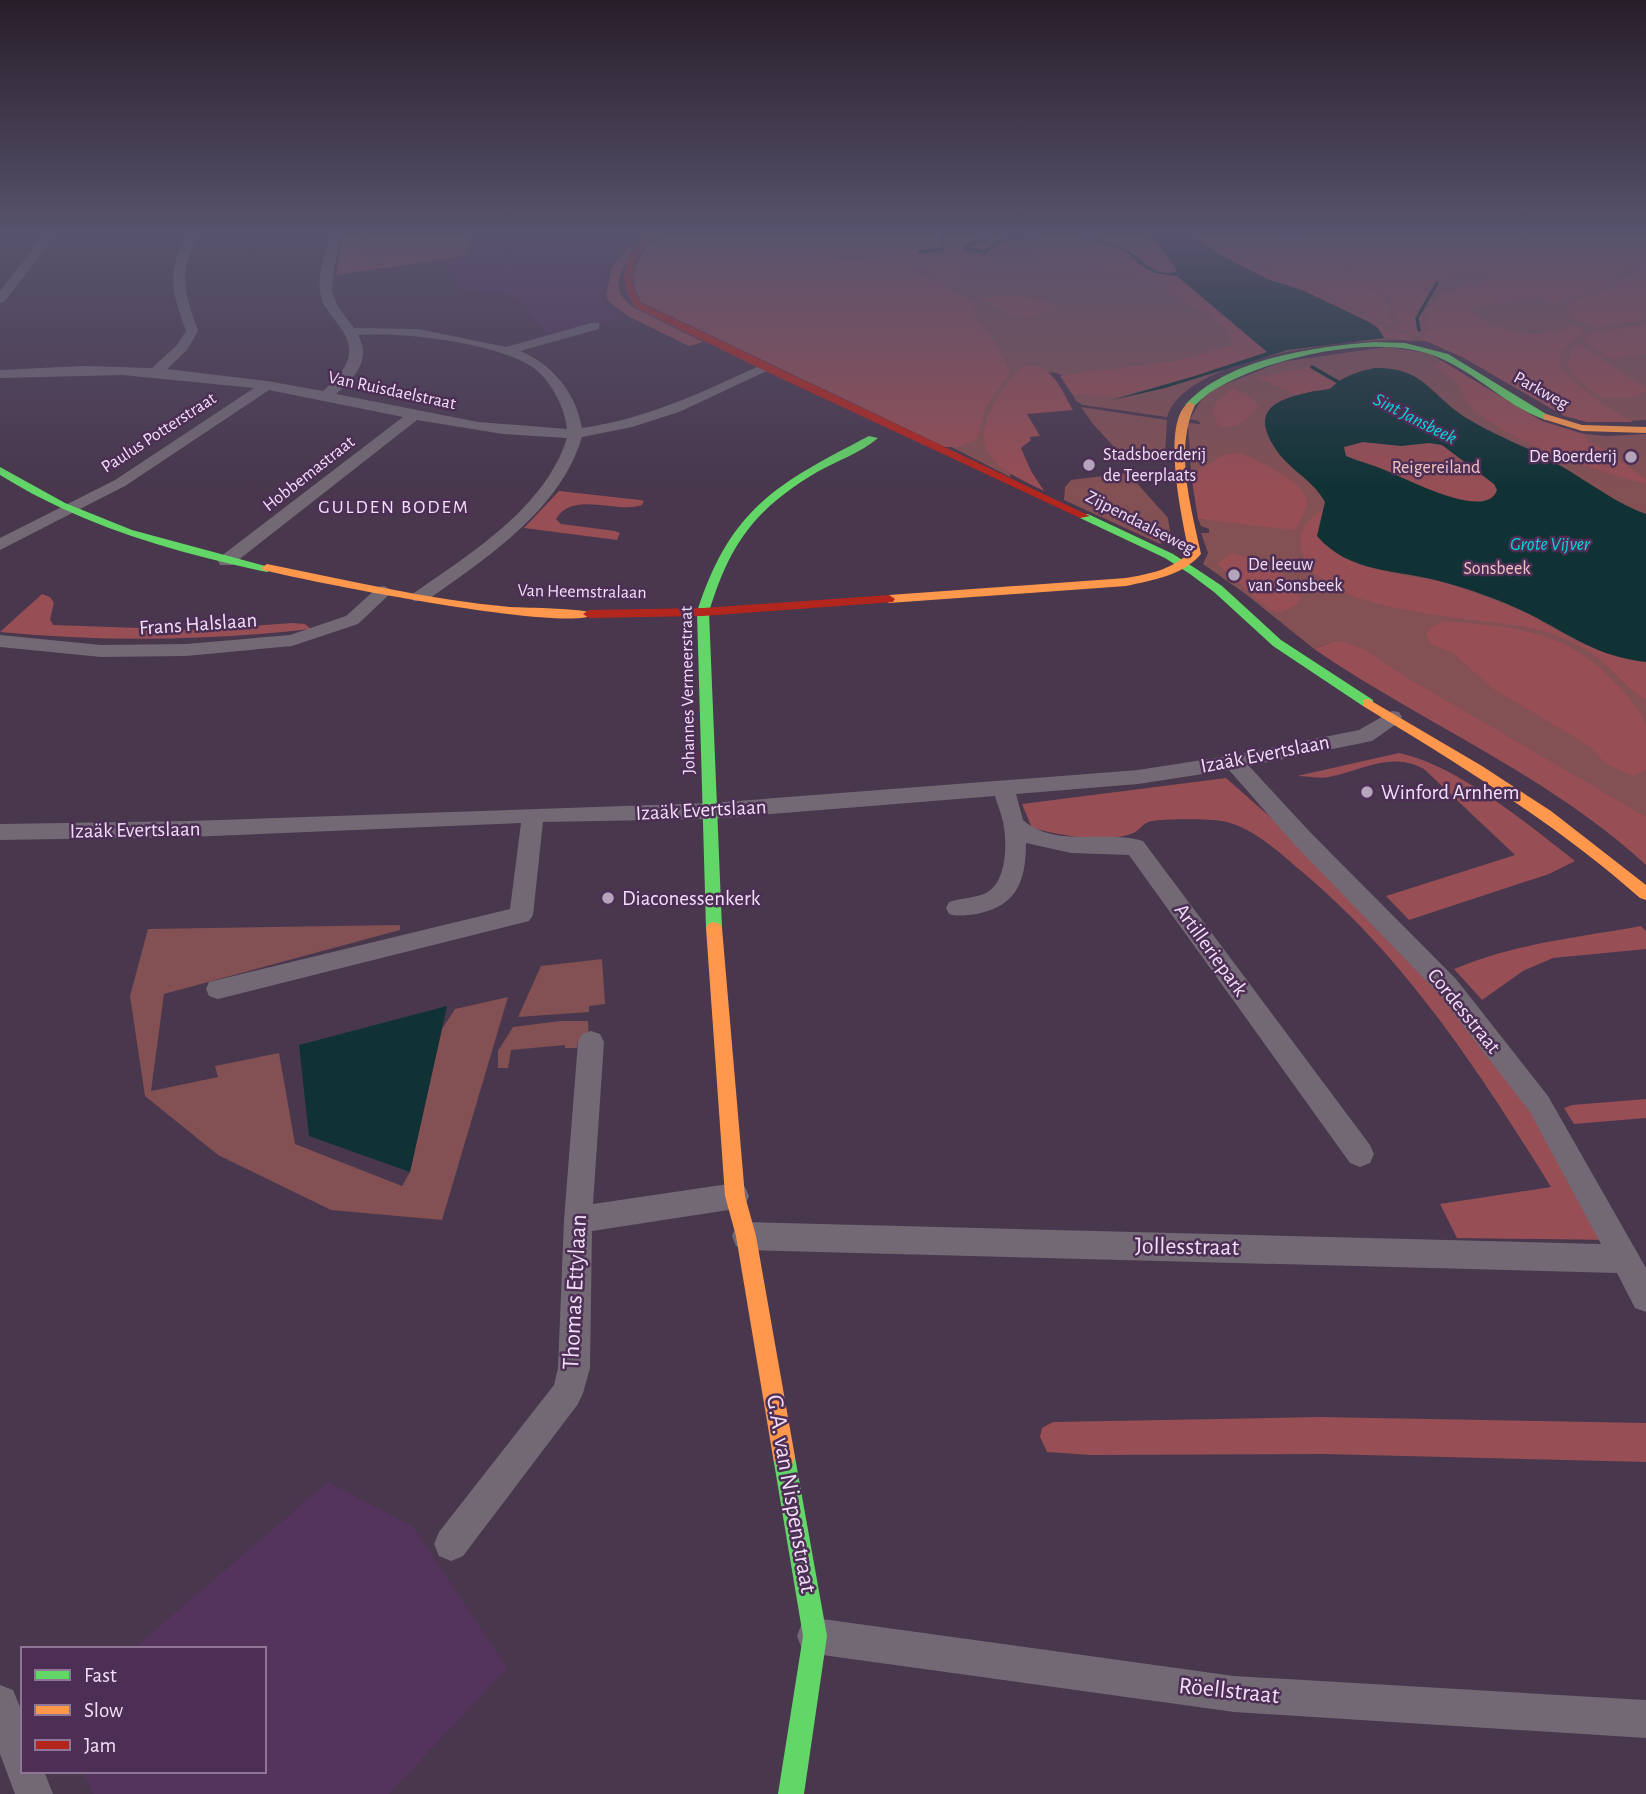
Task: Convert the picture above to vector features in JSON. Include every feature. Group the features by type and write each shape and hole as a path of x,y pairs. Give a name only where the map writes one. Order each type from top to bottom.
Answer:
{"street":[{"path":"158,370 182,347 192,331 188,319"},
{"path":"326,396 355,369 358,356 351,332 342,319"},
{"name":"Zijpendaalseweg","path":"665,319 1183,565 1216,588 1284,648 1551,813 1596,847 1646,894"},
{"path":"507,351 595,326"},
{"path":"351,332 385,330 507,351 545,370 571,411 575,433 556,475 534,505 481,555 420,597"},
{"name":"Parkweg","path":"1183,565 1195,554 1185,491 1182,450 1187,408 1195,396 1215,383 1278,360 1350,348 1413,346 1453,361 1536,413 1568,427 1605,432 1646,430"},
{"name":"Van Ruisdaelstraat","path":"0,374 79,369 158,370 267,385 474,427 575,433 622,426 659,415 766,368"},
{"name":"Paulus Potterstraat","path":"0,545 120,483 267,385"},
{"name":"Hobbemastraat","path":"226,561 414,415"},
{"name":"Johannes Vermeerstraat","path":"711,811 703,612 713,567 743,526 772,498 794,482 873,438"},
{"name":"Van Heemstralaan","path":"0,470 25,487 68,509 166,545 226,561 384,591 508,609 575,614 703,612 1126,582 1166,574 1183,565"},
{"name":"Frans Halslaan","path":"0,641 113,651 186,650 292,640 352,620 384,591"},
{"name":"Izaäk Evertslaan","path":"0,832 188,829 533,815 711,811 1004,788 1138,776 1234,762 1365,736 1392,717"},
{"name":"Cordesstraat","path":"1234,762 1301,837 1447,986 1539,1104 1646,1297"},
{"path":"957,908 993,901 1008,885 1015,858 1015,825 1004,788"},
{"name":"G.A. van Nispenstraat","path":"711,811 716,971 735,1196 746,1236 815,1636 792,1794"},
{"path":"218,989 521,915 533,815"},
{"name":"Artilleriepark","path":"1015,825 1051,843 1135,847 1360,1154"},
{"name":"Thomas Ettylaan","path":"451,1544 567,1393 574,1368 578,1220 590,1042"},
{"path":"578,1220 735,1196"},
{"name":"Jollesstraat","path":"746,1236 1627,1259"},
{"name":"Röellstraat","path":"815,1636 1234,1694 1646,1719"},
{"path":"0,1703 16,1761"},
{"path":"23,1773 34,1794"}],"shaded area":[{"path":"534,319 617,319 551,338"},
{"path":"328,1482 413,1527 507,1668 389,1794 93,1794 84,1773 266,1773 266,1647 135,1647"}],"green space":[{"path":"634,319 656,319 703,342 689,346"},
{"path":"676,319 977,319 993,340 1010,372 986,407 977,439 957,447 945,447"},
{"path":"736,319 1646,319 1646,420 1627,421 1429,342 1404,340 1328,345 1285,352 1244,363 1208,377 1181,395 1167,417 1083,405 1076,401 1063,376 1032,371 1010,477 901,421"},
{"path":"1212,319 1228,319 1268,352 1195,376 1114,397 1072,394 1060,376 1177,361 1233,345 1225,328"},
{"path":"1364,319 1411,336 1415,341 1384,338 1377,328"},
{"path":"1376,319 1389,319 1404,332"},
{"path":"1396,319 1422,319 1421,332 1415,335"},
{"path":"1427,319 1482,319 1490,325 1528,334 1581,327 1584,332 1562,352 1559,363 1561,369 1595,399 1633,422 1587,422 1564,416 1464,358 1421,339 1426,333"},
{"path":"1573,319 1646,319 1646,320 1592,327"},
{"path":"1646,323 1646,354 1609,358 1584,341 1591,333"},
{"path":"1578,343 1646,388 1646,392 1631,398 1601,398 1573,376 1567,364 1572,349"},
{"name":"Sonsbeek","path":"1386,347 1429,353 1555,431 1606,436 1646,434 1646,835 1332,642 1314,649 1247,595 1203,564 1208,553 1201,533 1209,533 1209,529 1201,526 1198,519 1208,520 1203,469 1191,475 1188,423 1200,424 1199,421 1190,419 1206,392 1281,362"},
{"path":"1442,361 1542,421 1584,434 1590,444 1604,449 1646,479 1646,484 1555,455 1490,422 1470,406 1457,384 1435,365"},
{"path":"1028,365 1045,370 1051,375 1073,410 1027,414 1040,436 1030,437 1031,440 1021,448 1044,491 998,464 989,454 985,442 985,428 1002,391 1013,375"},
{"path":"1310,367 1337,382 1331,388 1298,395 1257,378"},
{"path":"1233,388 1254,400 1259,408 1239,424 1220,428 1212,411 1217,401"},
{"path":"1081,407 1167,420 1165,456 1128,462"},
{"name":"Reigereiland","path":"1363,442 1401,446 1429,443 1442,445 1494,484 1497,490 1490,499 1478,502 1428,489 1346,456 1343,447"},
{"path":"1242,453 1292,481 1306,496 1304,514 1295,530 1198,519 1191,475 1223,455"},
{"path":"1128,473 1168,518 1172,544 1160,544 1064,500 1065,487 1071,480"},
{"path":"559,491 644,501 642,505 632,507 596,504 573,506 564,510 556,519 561,524 615,531 620,533 617,540 524,528"},
{"path":"1324,509 1321,524 1324,543 1360,565 1409,577 1437,580 1470,591 1529,614 1574,641 1629,660 1646,662 1646,700 1597,657 1551,633 1410,611 1371,602 1337,589 1312,571 1301,547 1306,524"},
{"path":"1231,553 1262,563 1280,573 1301,598 1295,606 1280,613 1269,610 1217,564"},
{"path":"42,594 50,597 54,603 50,619 53,625 198,630 293,623 305,624 311,629 156,639 0,632"},
{"path":"1444,621 1520,630 1563,644 1583,655 1623,691 1643,717 1646,726 1646,770 1634,776 1606,764 1590,747 1492,688 1453,653 1431,644 1426,634 1431,627"},
{"path":"1332,642 1343,642 1362,648 1404,676 1646,817 1646,865 1608,833 1527,777 1314,649"},
{"path":"1399,753 1444,770 1468,783 1575,861 1549,874 1409,920 1386,896 1515,855 1424,769 1412,764 1389,762 1329,777 1297,776"},
{"path":"1226,778 1351,888 1486,1035 1612,1240 1457,1238 1440,1204 1551,1187 1466,1056 1404,975 1334,900 1270,845 1232,824 1207,820 1153,821 1133,833 1119,837 1068,836 1032,828 1022,804"},
{"path":"400,925 400,930 164,994 151,1091 218,1077 215,1066 279,1053 295,1144 402,1186 410,1172 442,1029 455,1009 508,997 442,1220 331,1210 218,1155 145,1096 130,996 148,929"},
{"path":"1641,926 1646,931 1646,949 1553,958 1523,971 1482,1000 1454,969 1523,947"},
{"path":"602,959 605,1004 589,1006 589,1012 518,1017 541,966"},
{"path":"560,1021 588,1021 589,1040 578,1041 577,1048 565,1048 565,1045 511,1050 508,1068 498,1068 498,1051 513,1027"},
{"path":"1646,1099 1646,1118 1574,1124 1564,1108 1572,1105"},
{"path":"1319,1417 1646,1423 1646,1462 1323,1454 1091,1455 1047,1452 1040,1437 1042,1428 1053,1422"}],"water":[{"path":"1228,319 1362,319 1378,328 1384,338 1288,350 1165,388 1112,400 1195,376 1267,352"},
{"name":"Grote Vijver","path":"1374,368 1406,372 1427,385 1470,420 1552,461 1621,503 1646,514 1646,662 1598,650 1518,609 1473,591 1359,564 1330,548 1317,536 1325,502 1277,451 1265,425 1266,416 1278,402 1329,389 1347,376","holes":["1363,442 1401,446 1429,443 1442,445 1494,484 1497,490 1490,499 1478,502 1445,495 1346,456 1344,447"]},
{"path":"447,1006 410,1172 309,1136 299,1045"}],"waterway":[{"path":"1417,319 1419,330"},
{"name":"Sint Jansbeek","path":"1312,367 1345,386"}],"traffic: fast":[{"path":"1190,405 1208,389 1234,375 1267,363 1339,348 1405,346 1445,356 1546,417"},
{"path":"714,928 703,612 714,577 745,524 765,504 814,470 873,438"},
{"path":"0,470 61,505 128,532 198,553 267,568"},
{"path":"1084,516 1169,556 1194,572 1218,589 1277,643 1368,703"},
{"path":"784,1457 815,1636 791,1794"}],"traffic: slow":[{"path":"889,599 1126,582 1163,574 1188,561 1195,554 1180,456 1184,419 1190,405"},
{"path":"1546,417 1582,428 1646,430"},
{"path":"267,568 467,605 589,614"},
{"path":"1368,703 1546,814 1646,894"},
{"path":"714,928 735,1196 746,1236 784,1457"}],"traffic: jam":[{"path":"666,319 1084,516"},
{"path":"589,614 703,612 889,599"}],"place":[{"name":"De Boerderij","path":"1631,457"},
{"name":"Stadsboerderij de Teerplaats","path":"1089,465"},
{"name":"De leeuw van Sonsbeek","path":"1234,575"},
{"name":"Winford Arnhem","path":"1367,792"},
{"name":"Diaconessenkerk","path":"608,898"}],"district":[{"name":"GULDEN BODEM","path":"394,507"}]}
